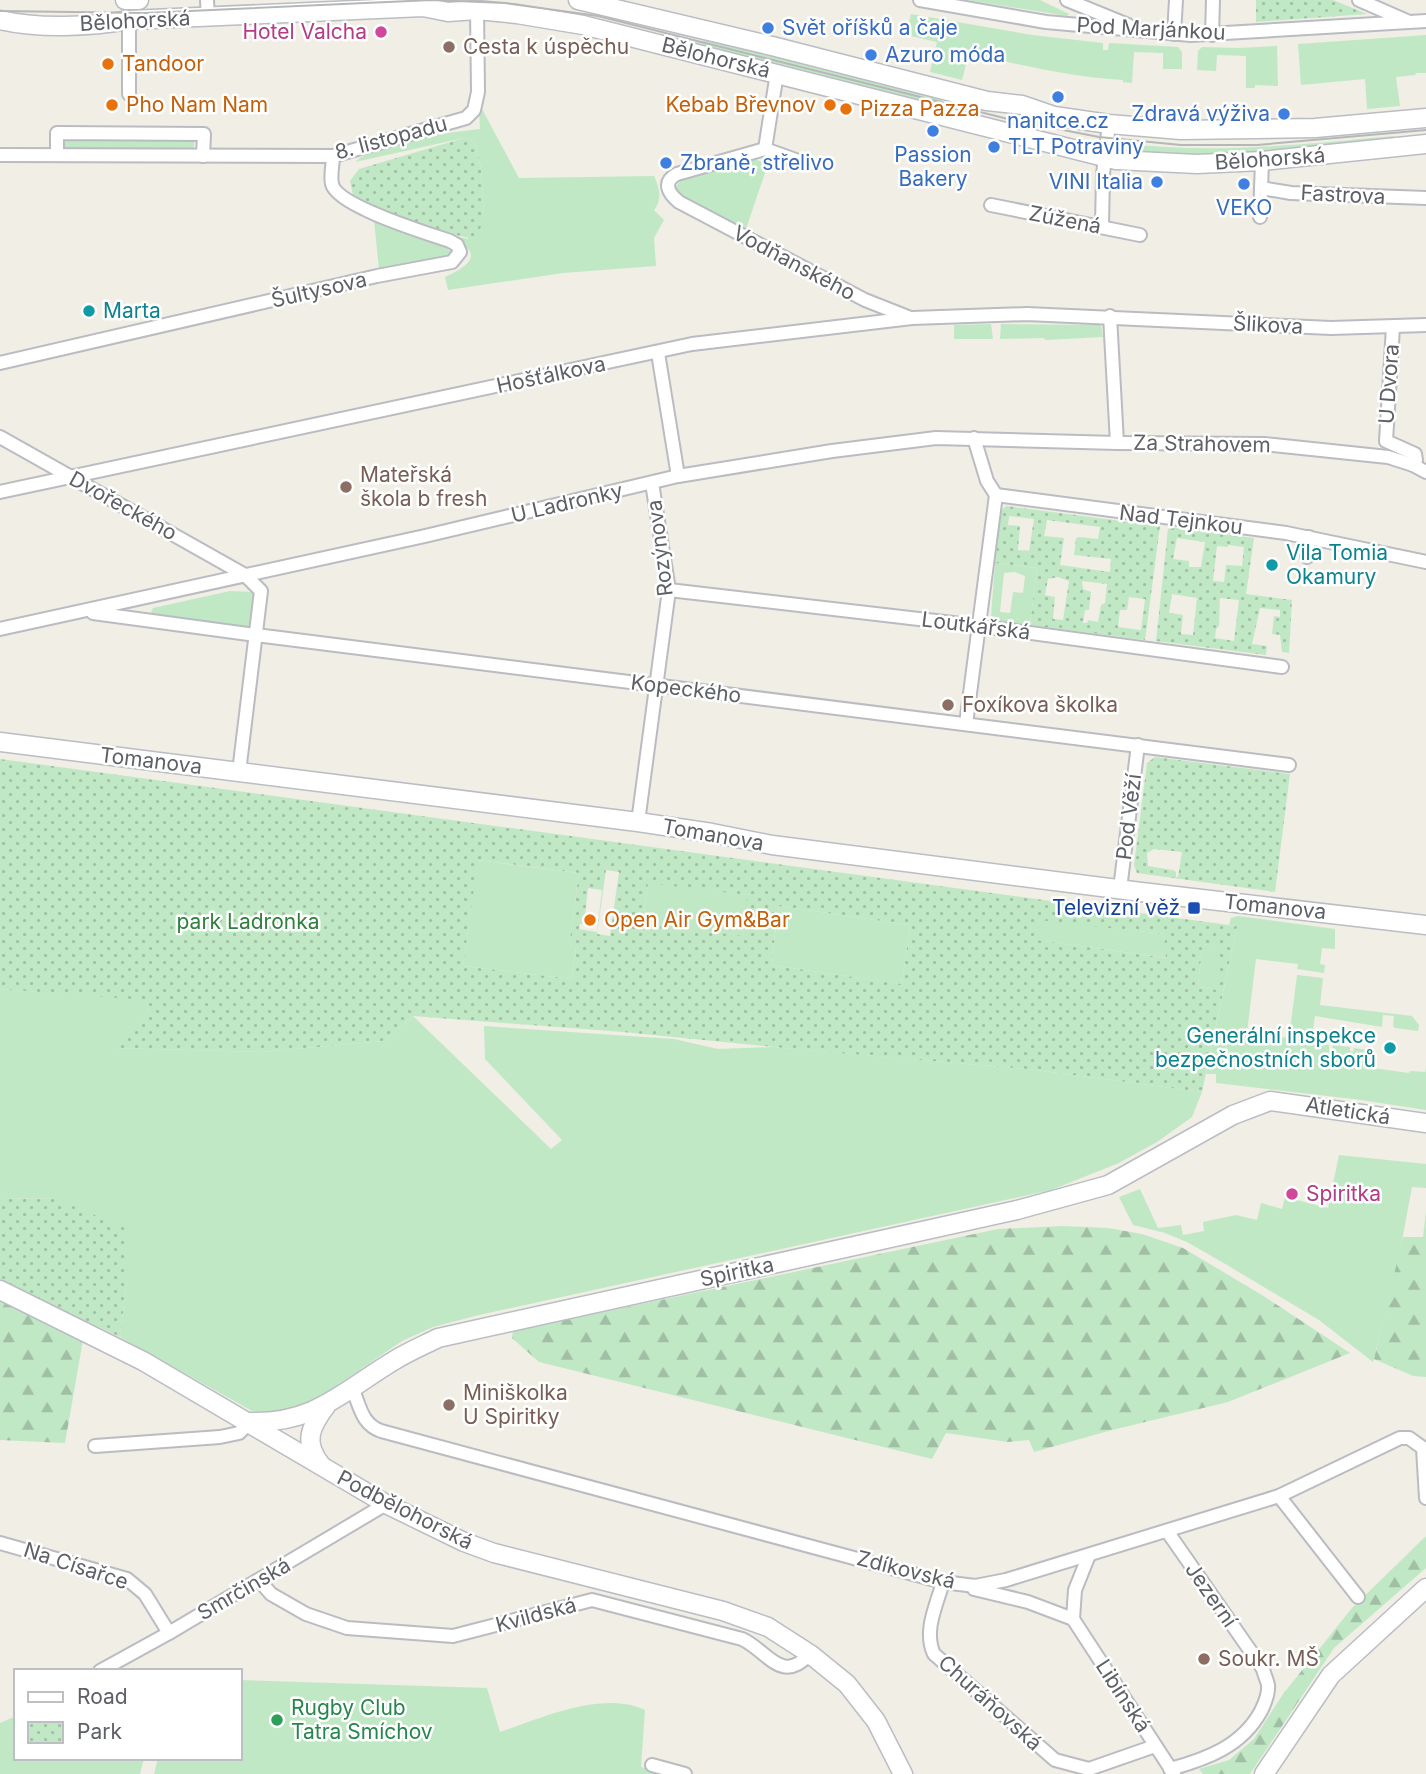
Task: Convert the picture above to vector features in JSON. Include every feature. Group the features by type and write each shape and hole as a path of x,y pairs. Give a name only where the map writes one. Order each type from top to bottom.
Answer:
{"street":[{"name":"Bělohorská","path":"125,0 139,0"},
{"name":"Bělohorská","path":"578,0 987,101 1013,103 1046,114 1109,124 1181,130 1256,130 1315,128 1426,118"},
{"name":"Pod Marjánkou","path":"920,0 1046,22 1174,34 1212,35 1426,21"},
{"path":"1067,0 1139,29"},
{"path":"1174,34 1176,0"},
{"path":"1212,35 1213,0"},
{"path":"1359,0 1410,22"},
{"path":"1080,25 1081,6"},
{"name":"Bělohorská","path":"0,20 20,24 101,25 208,9 423,8 447,12 477,10 583,25 1105,158 1196,164 1262,161 1426,144"},
{"name":"8. listopadu","path":"0,155 333,156 470,115 477,102 478,92 477,10"},
{"path":"129,20 129,94"},
{"path":"777,73 765,149 804,163"},
{"path":"1102,226 1109,124"},
{"path":"57,155 57,133 69,133 204,134 203,156"},
{"name":"Vodňanského","path":"765,149 672,177 669,193 679,202 864,300 912,318"},
{"name":"Šultysova","path":"0,363 377,276 452,262 457,257 460,252 457,245 450,241 351,204 340,196 332,185 333,156"},
{"path":"1260,217 1262,161"},
{"name":"Fastrova","path":"1261,188 1291,193 1426,198"},
{"name":"Zúžená","path":"991,205 1140,234"},
{"name":"Hošťálkova","path":"0,492 692,344 912,318 1027,314 1110,316"},
{"path":"1110,316 1117,443"},
{"name":"Šlikova","path":"1110,316 1331,328 1426,326"},
{"name":"U Dvora","path":"1393,327 1386,441 1415,454 1413,465"},
{"name":"Rozýnova","path":"658,353 678,476"},
{"name":"Dvořeckého","path":"0,438 245,575"},
{"name":"U Ladronky","path":"0,629 678,476 832,451 936,438 974,438"},
{"path":"966,724 996,495 987,481 974,438"},
{"name":"Za Strahovem","path":"974,438 1264,444 1388,457 1426,472"},
{"name":"Rozýnova","path":"638,822 669,590 652,483"},
{"name":"Nad Tejnkou","path":"996,495 1309,537 1426,562"},
{"path":"1307,557 1309,537"},
{"path":"239,772 261,591 245,575"},
{"name":"Loutkářská","path":"669,590 979,626 1282,667"},
{"name":"Kopeckého","path":"83,611 1289,765"},
{"name":"Tomanova","path":"0,742 638,822 772,845 1426,925"},
{"name":"Pod Věží","path":"1120,889 1138,745"},
{"name":"Atletická","path":"1270,1101 1426,1123"},
{"name":"Spiritka","path":"250,1422 280,1422 326,1406 396,1359 438,1338 1062,1199 1108,1185 1233,1115 1270,1101"},
{"path":"0,1290 143,1361 250,1422 302,1445"},
{"name":"Zdíkovská","path":"352,1388 368,1424 382,1431 943,1582 975,1586 1006,1580 1279,1496 1400,1438 1409,1438 1423,1448 1426,1498"},
{"name":"Spiritka","path":"302,1445 326,1406"},
{"path":"95,1446 220,1437 239,1433 250,1422"},
{"name":"Podbělohorská","path":"302,1445 322,1467 386,1504 452,1537 494,1553 723,1611 768,1627 810,1654 847,1684 864,1704 903,1774"},
{"path":"1279,1496 1358,1597"},
{"name":"Smrčinská","path":"104,1669 386,1504"},
{"name":"Jezerní","path":"1167,1531 1263,1669 1268,1685 1266,1701 1254,1723 1233,1745 1199,1762 1172,1771"},
{"name":"Na Císařce","path":"0,1543 127,1579 145,1594 169,1633"},
{"path":"943,1582 1028,1602 1073,1619 1075,1590 1089,1555"},
{"name":"Kvildská","path":"259,1580 271,1594 309,1616 347,1628 453,1636 592,1601 742,1639 753,1644 775,1665 782,1668 795,1665 810,1654"},
{"name":"Churáňovská","path":"943,1582 930,1625 929,1643 934,1654 1055,1760 1089,1769 1155,1746"},
{"path":"1265,1774 1331,1675 1426,1588"},
{"name":"Libínská","path":"1073,1619 1172,1771"},
{"path":"652,1765 685,1774"}],"green space":[{"path":"967,0 1040,0 1069,14 1067,16"},
{"path":"1256,0 1333,0 1367,14 1256,22"},
{"path":"911,14 1032,35 1103,43 1103,50 1108,50 1109,43 1178,47 1182,52 1182,69 1163,69 1163,53 1134,52 1132,83 1046,70 969,53 962,80 930,72 937,42 906,35"},
{"path":"594,19 682,40 741,43 944,94 939,111"},
{"path":"1426,35 1426,73 1396,77 1400,106 1367,109 1365,79 1301,85 1298,44"},
{"path":"1277,46 1278,86 1255,85 1255,88 1246,88 1246,56 1217,55 1216,71 1197,70 1198,51 1202,47"},
{"path":"482,109 519,178 654,176 659,197 654,210 664,220 654,238 656,266 563,273 448,290 445,277 463,267 471,257 467,247 450,235 468,239 484,215 481,170 475,140 464,138 355,162 366,154 397,143 480,129 479,110"},
{"path":"1394,136 1395,141 1203,159 1121,155 1122,143 1224,148"},
{"path":"464,138 475,140 481,170 483,224 473,239 431,229 358,201 353,195 350,181 359,169"},
{"path":"63,139 194,139 194,148 63,148"},
{"path":"754,159 768,164 746,229 679,194 676,187 681,180"},
{"path":"374,220 444,246 451,252 443,258 379,270"},
{"path":"991,324 993,339 954,339 954,325"},
{"path":"1001,324 1101,325 1103,337 1000,339"},
{"path":"1006,506 1160,526 1145,640 1030,625 1037,568 995,563 1000,512","holes":["1009,516 1034,519 1029,551 1018,550 1020,526 1008,525","1047,520 1100,527 1098,539 1076,538 1074,555 1111,559 1110,572 1060,565 1064,538 1044,536","1058,577 1069,581 1063,620 1053,619 1055,597 1045,595 1048,579","1082,581 1107,584 1105,603 1101,605 1098,622 1088,620 1083,623 1085,610 1089,610 1091,592 1083,589","1129,597 1145,599 1141,630 1118,627 1120,610 1127,610"]},
{"path":"1171,527 1254,538 1246,594 1292,600 1289,653 1282,652 1280,635 1272,634 1274,616 1280,617 1280,610 1260,608 1252,644 1267,646 1266,655 1156,641 1168,529","holes":["1177,538 1205,542 1201,567 1189,567 1189,561 1173,559","1217,546 1244,547 1242,566 1226,565 1224,582 1213,581","1172,594 1197,598 1193,635 1181,634 1183,615 1169,613","1220,598 1239,600 1234,641 1215,638 1219,626"]},
{"path":"995,563 1037,568 1030,625 997,621 991,617","holes":["1015,572 1025,576 1023,593 1013,592 1010,613 1000,612 1004,573"]},
{"path":"230,591 254,592 249,627 155,615 151,612 153,608"},
{"path":"1155,757 1290,774 1275,892 1137,873 1134,865 1147,763","holes":["1154,849 1182,852 1178,877 1173,870 1148,866 1147,853"]},
{"name":"park Ladronka","path":"0,759 1237,926 1202,1092 1028,1069 413,1016 384,1041 261,1052 112,1048 149,1010 145,1000 0,989","holes":["478,860 579,873 569,946 576,948 572,979 463,966","606,870 619,872 610,936 597,934","648,883 747,895 743,936 643,923","588,888 602,890 597,932 579,929 580,924 584,924","779,906 910,925 902,984 771,965","1039,920 1164,934 1166,958 1037,940","1205,944 1218,948 1218,990 1198,987 1202,949"]},
{"path":"477,860 579,873 569,946 576,947 572,979 463,966"},
{"path":"648,882 748,895 743,937 643,923"},
{"path":"779,906 910,925 902,984 771,965"},
{"path":"1238,916 1335,929 1335,949 1322,948 1320,964 1325,965 1324,973 1297,969 1298,964 1256,959 1247,1032 1289,1038 1297,975 1323,978 1320,1005 1412,1016 1419,1025 1418,1031 1395,1028 1394,1016 1383,1015 1382,1027 1315,1016 1311,1042 1329,1045 1329,1049 1332,1049 1333,1045 1350,1047 1353,1052 1354,1048 1367,1050 1365,1067 1409,1073 1425,1072 1426,1068 1426,1110 1216,1083 1216,1074 1206,1074 1237,926 1229,925 1231,918"},
{"path":"1039,919 1164,934 1167,958 1036,940"},
{"path":"1205,944 1219,948 1218,990 1198,987 1202,949"},
{"path":"0,989 145,999 149,1010 114,1048 261,1052 384,1041 413,1016 551,1149 562,1140 485,1059 484,1026 674,1039 718,1049 773,1047 1028,1069 1202,1092 1192,1117 1157,1142 1119,1163 1051,1190 433,1327 402,1341 308,1405 273,1414 252,1411 120,1337 127,1280 56,1199 0,1198"},
{"path":"1339,1155 1426,1164 1426,1188 1412,1187 1398,1262 1373,1362 1319,1320 1187,1242 1133,1225 1119,1197 1140,1189 1158,1228 1181,1225 1183,1235 1204,1231 1203,1222 1236,1215 1257,1220 1261,1203 1282,1209 1285,1197 1328,1208"},
{"path":"0,1198 56,1199 126,1228 127,1280 120,1337 0,1281"},
{"path":"1426,1211 1426,1377 1413,1376 1374,1359 1403,1237 1423,1237"},
{"path":"1063,1226 1108,1228 1142,1234 1183,1248 1262,1295 1350,1353 1228,1402 1034,1452 1029,1440 1008,1442 946,1433 932,1459 539,1362 512,1338 513,1331 998,1229"},
{"path":"0,1300 83,1340 65,1443 0,1440"},
{"path":"1426,1536 1426,1568 1334,1648 1250,1774 1203,1774 1199,1769 1229,1760 1254,1739 1283,1694 1352,1608"},
{"path":"242,1680 487,1688 500,1732 572,1708 591,1704 628,1705 645,1710 641,1767 666,1774 154,1774 158,1760 242,1760"},
{"path":"14,1717 14,1760 144,1760 140,1774 0,1774 0,1723"}],"tram line":[{"path":"0,11 145,13 432,0 505,3 598,16 1012,120 1099,137 1181,145 1257,145 1426,130"}],"place":[{"name":"Svět oříšků a čaje","path":"768,28"},
{"name":"Hotel Valcha","path":"381,32"},
{"name":"Cesta k úspěchu","path":"449,47"},
{"name":"Azuro móda","path":"871,55"},
{"name":"Tandoor","path":"108,64"},
{"name":"nanitce.cz","path":"1058,97"},
{"name":"Pho Nam Nam","path":"112,105"},
{"name":"Kebab Břevnov","path":"830,105"},
{"name":"Pizza Pazza","path":"846,109"},
{"name":"Zdravá výživa","path":"1284,114"},
{"name":"Passion Bakery","path":"933,131"},
{"name":"TLT Potraviny","path":"994,147"},
{"name":"Zbraně, střelivo","path":"666,163"},
{"name":"VINI Italia","path":"1157,182"},
{"name":"VEKO","path":"1244,184"},
{"name":"Marta","path":"89,311"},
{"name":"Mateřská škola b fresh","path":"346,487"},
{"name":"Vila Tomia Okamury","path":"1272,565"},
{"name":"Foxíkova školka","path":"948,705"},
{"name":"Televizní věž","path":"1194,908"},
{"name":"Open Air Gym&Bar","path":"590,920"},
{"name":"Generální inspekce bezpečnostních sborů","path":"1390,1048"},
{"name":"Spiritka","path":"1292,1194"},
{"name":"Miniškolka U Spiritky","path":"449,1405"},
{"name":"Soukr. MŠ","path":"1204,1659"},
{"name":"Rugby Club Tatra Smíchov","path":"277,1720"}]}
